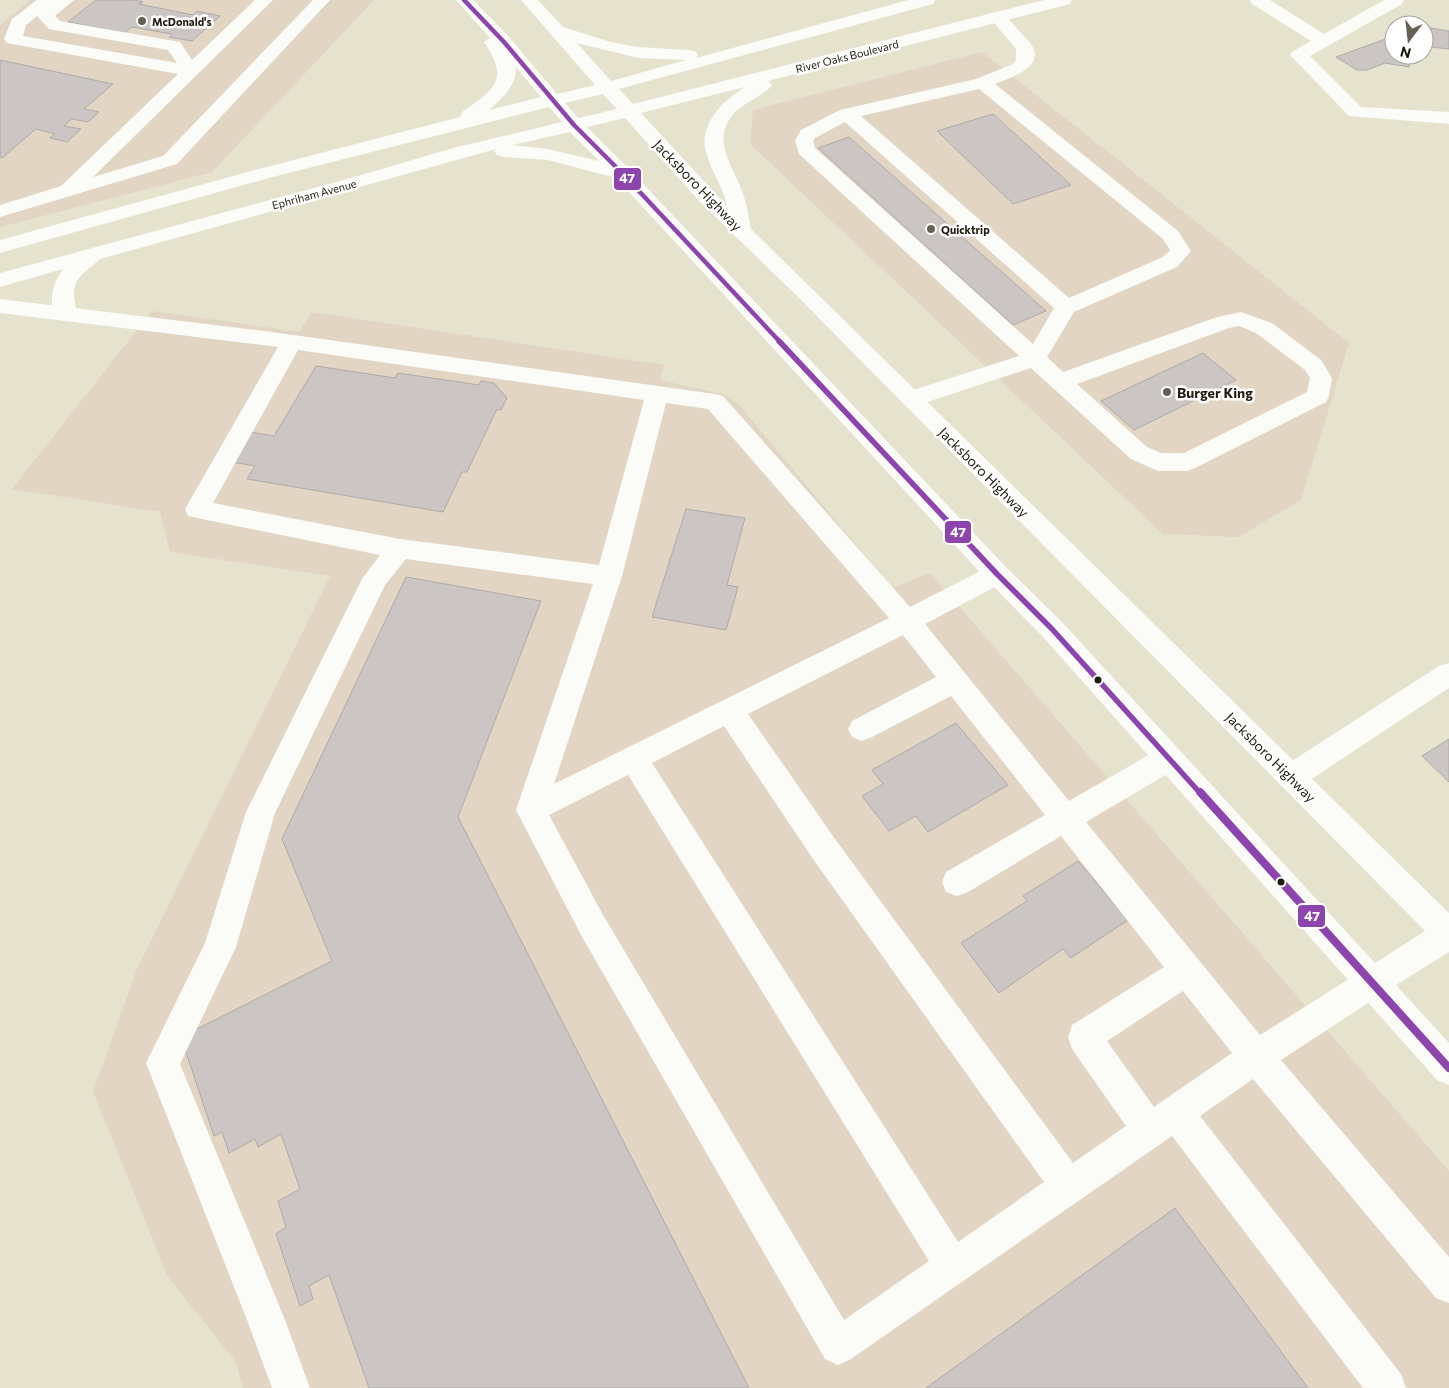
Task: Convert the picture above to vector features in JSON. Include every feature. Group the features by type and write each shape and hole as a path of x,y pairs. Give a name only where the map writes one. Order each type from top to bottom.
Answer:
{"main road":[{"path":"48,0 18,23 13,39 191,71"},
{"path":"66,0 45,15 54,25 174,46 191,71"},
{"path":"67,190 266,0"},
{"path":"0,211 170,160 322,0"},
{"path":"464,0 504,42 574,125 623,174 997,574 1052,629 1449,1068"},
{"path":"461,122 486,104 500,90 507,75 507,67 503,56 464,0"},
{"name":"Jacksboro Highway","path":"529,0 708,199 912,399 1449,934"},
{"path":"0,247 122,212 461,122 608,87 889,5 927,0"},
{"name":"River Oaks Boulevard","path":"629,111 812,65 992,12 1064,0"},
{"path":"1258,0 1323,41"},
{"path":"1396,0 1299,55 1356,112 1449,118"},
{"path":"992,12 1025,48 1025,61 1019,68 982,83 847,114 808,134 804,140 806,150 1139,453 1158,462 1187,462 1318,396 1321,378 1313,364 1264,328 1241,320 1225,322 1061,382"},
{"path":"556,30 606,47 629,52 681,55 728,53"},
{"path":"741,230 733,191 714,148 714,133 720,120 736,102 755,88 812,65"},
{"path":"912,399 1035,359 1066,307 1170,262 1181,251 1171,235 982,83"},
{"name":"Ephriham Avenue","path":"0,280 358,182 460,152 629,111"},
{"path":"847,114 1066,307"},
{"path":"460,152 524,150 566,156 623,174"},
{"path":"66,314 62,295 69,275 82,262 96,253"},
{"path":"0,306 292,342 716,402 907,622 1256,1057 1449,1285"},
{"path":"292,342 197,509 400,549 609,576"},
{"path":"657,393 609,576 530,810 592,925 838,1346 1256,1057 1449,934"},
{"path":"291,1388 266,1320 163,1063 220,947 261,812 375,579 400,549"},
{"path":"530,810 907,622 997,574"},
{"path":"1291,777 1449,674"},
{"path":"862,729 954,681"},
{"path":"729,710 824,849 1068,1186"},
{"path":"633,758 953,1267"},
{"path":"957,882 1066,820 1169,758"},
{"path":"1186,971 1084,1037 1163,1122 1387,1388"}],"shaded area":[{"path":"30,0 374,0 212,172 0,227 0,25"},
{"path":"982,52 1349,343 1301,500 1239,537 1163,534 750,144 753,110"},
{"path":"152,311 299,332 312,312 664,365 660,380 725,395 740,406 892,588 930,573 1449,1171 1449,1388 243,1388 236,1362 168,1277 93,1092 137,969 330,576 170,552 160,512 12,489"}],"building":[{"name":"McDonald's","path":"96,0 134,0 143,2 139,4 193,15 197,11 220,16 192,41 169,37 172,34 132,27 124,33 68,22"},
{"path":"1434,29 1449,31 1449,49 1434,47"},
{"path":"1384,40 1384,63 1367,70 1357,70 1336,57"},
{"path":"0,60 113,84 84,109 99,112 88,122 72,119 64,126 81,129 67,142 50,138 55,134 36,129 2,158 0,157"},
{"path":"993,114 1071,185 1013,204 937,131"},
{"name":"Quicktrip","path":"849,137 1046,311 1013,325 818,148"},
{"path":"1203,353 1236,380 1134,430 1101,401"},
{"path":"316,366 395,378 398,373 479,385 481,381 494,383 507,398 501,410 497,409 467,472 462,472 443,512 247,479 255,466 232,462 250,432 274,436"},
{"path":"686,509 745,518 727,585 738,587 726,630 652,617"},
{"path":"406,577 541,601 458,817 749,1388 369,1388 329,1275 309,1286 313,1299 300,1306 276,1234 286,1227 278,1201 300,1189 281,1134 258,1147 255,1139 229,1153 222,1132 214,1136 181,1037 332,961 282,839"},
{"path":"956,723 1008,785 928,832 916,816 889,831 862,796 883,784 872,770"},
{"path":"1449,739 1449,782 1422,756"},
{"path":"1078,861 1128,920 1071,958 1063,949 999,993 961,943 1027,901 1023,896"},
{"path":"1175,1208 1308,1388 926,1388"}],"transit line":[{"name":"47","path":"464,0 504,42 574,125 623,174 997,574 1052,629 1449,1068"}],"place":[{"name":"McDonald's","path":"142,21"},
{"name":"Quicktrip","path":"931,229"},
{"name":"Burger King","path":"1167,392"}]}
